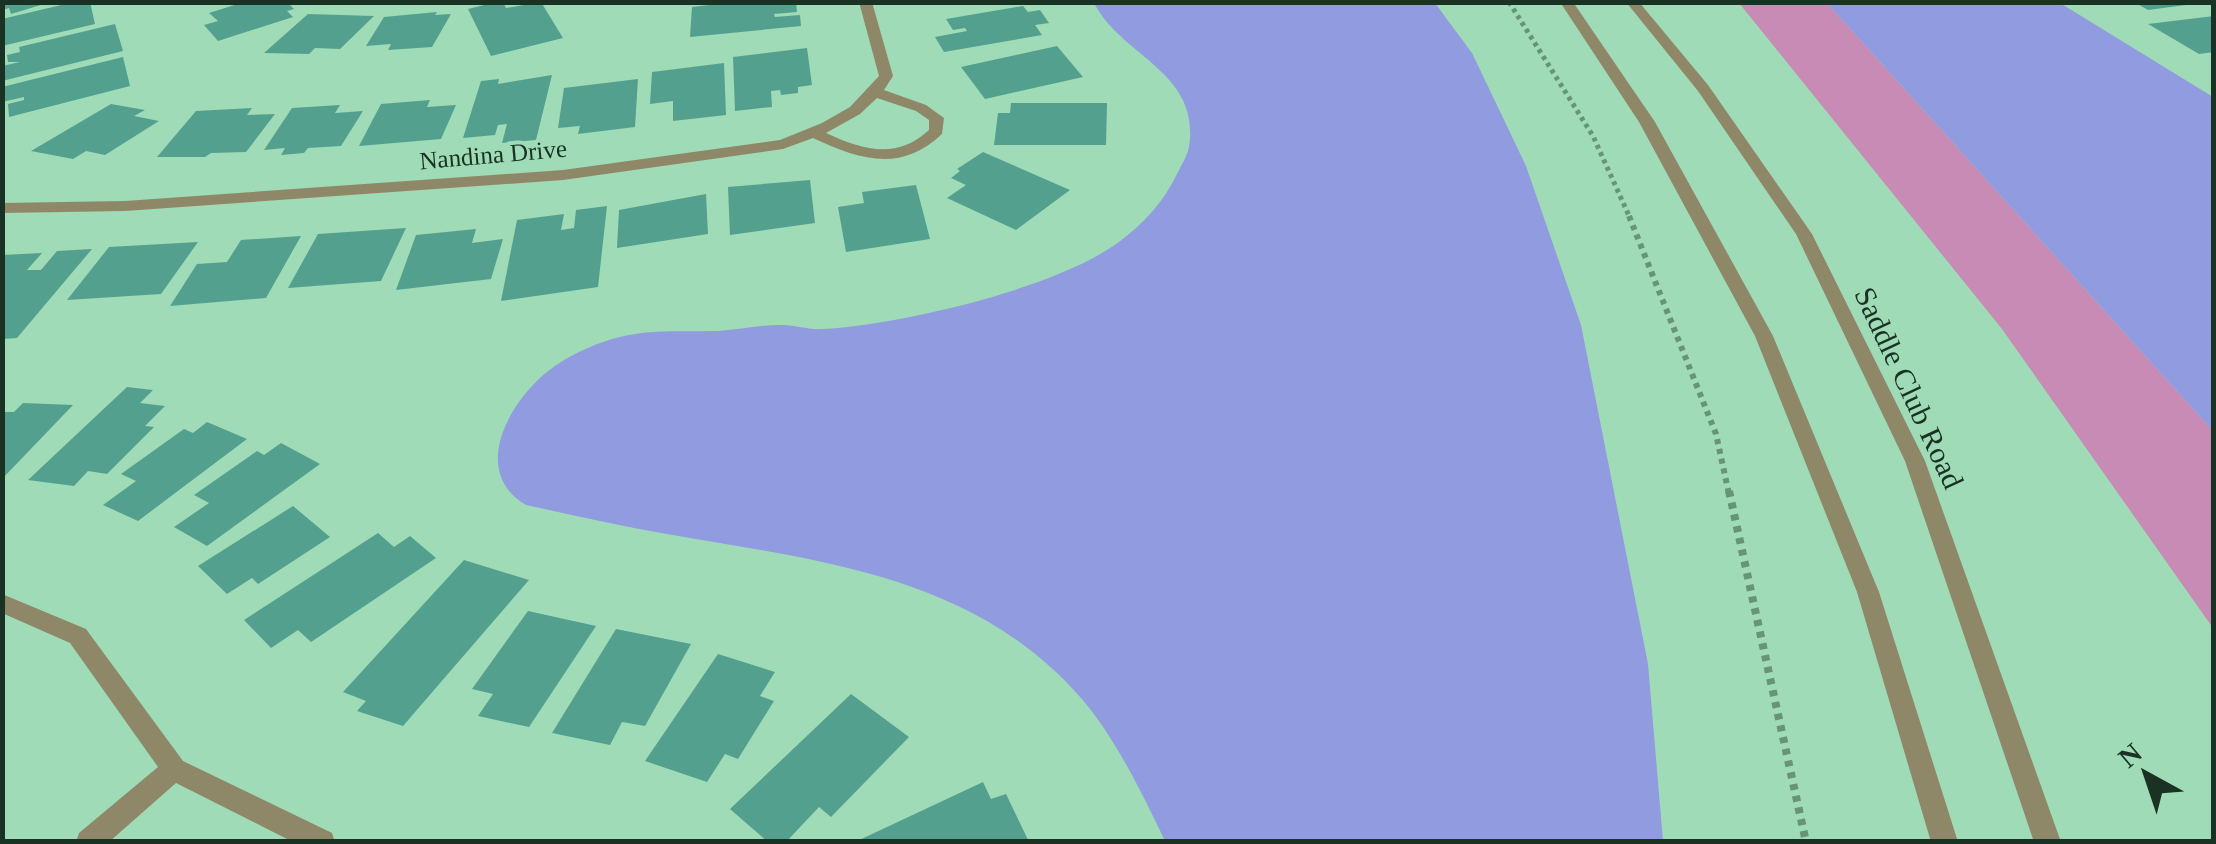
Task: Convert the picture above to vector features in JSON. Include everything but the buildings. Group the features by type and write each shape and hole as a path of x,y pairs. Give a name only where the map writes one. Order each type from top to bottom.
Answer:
{"street":[{"path":"815,133 860,154 890,157 924,146 937,131 936,118 921,108 877,93 886,76 865,2"},
{"path":"1566,2 1647,122 1764,336 1868,592 1945,842"},
{"name":"Saddle Club Road","path":"1632,2 1703,88 1813,252 1915,460 2048,842"},
{"name":"Nandina Drive","path":"2,208 125,206 563,174 782,144 815,133 877,93"},
{"path":"2,603 78,636 174,769 322,842"},
{"path":"90,842 174,769"}],"path":[{"path":"1509,2 1593,136 1648,258 1716,434 1806,842"}],"shaded area":[{"path":"1739,3 1827,3 2213,431 2213,628 2002,329"}],"water":[{"path":"1094,3 1435,3 1472,53 1526,166 1581,325 1648,664 1663,841 1165,841 1128,767 1093,713 1038,656 992,624 942,599 836,565 526,505 508,490 500,472 498,452 513,412 542,377 588,348 643,333 776,325 823,329 934,312 1057,275 1128,235 1152,212 1172,184 1189,147 1190,121 1172,83 1122,38"},
{"path":"1827,3 2060,3 2213,97 2213,431"}]}
